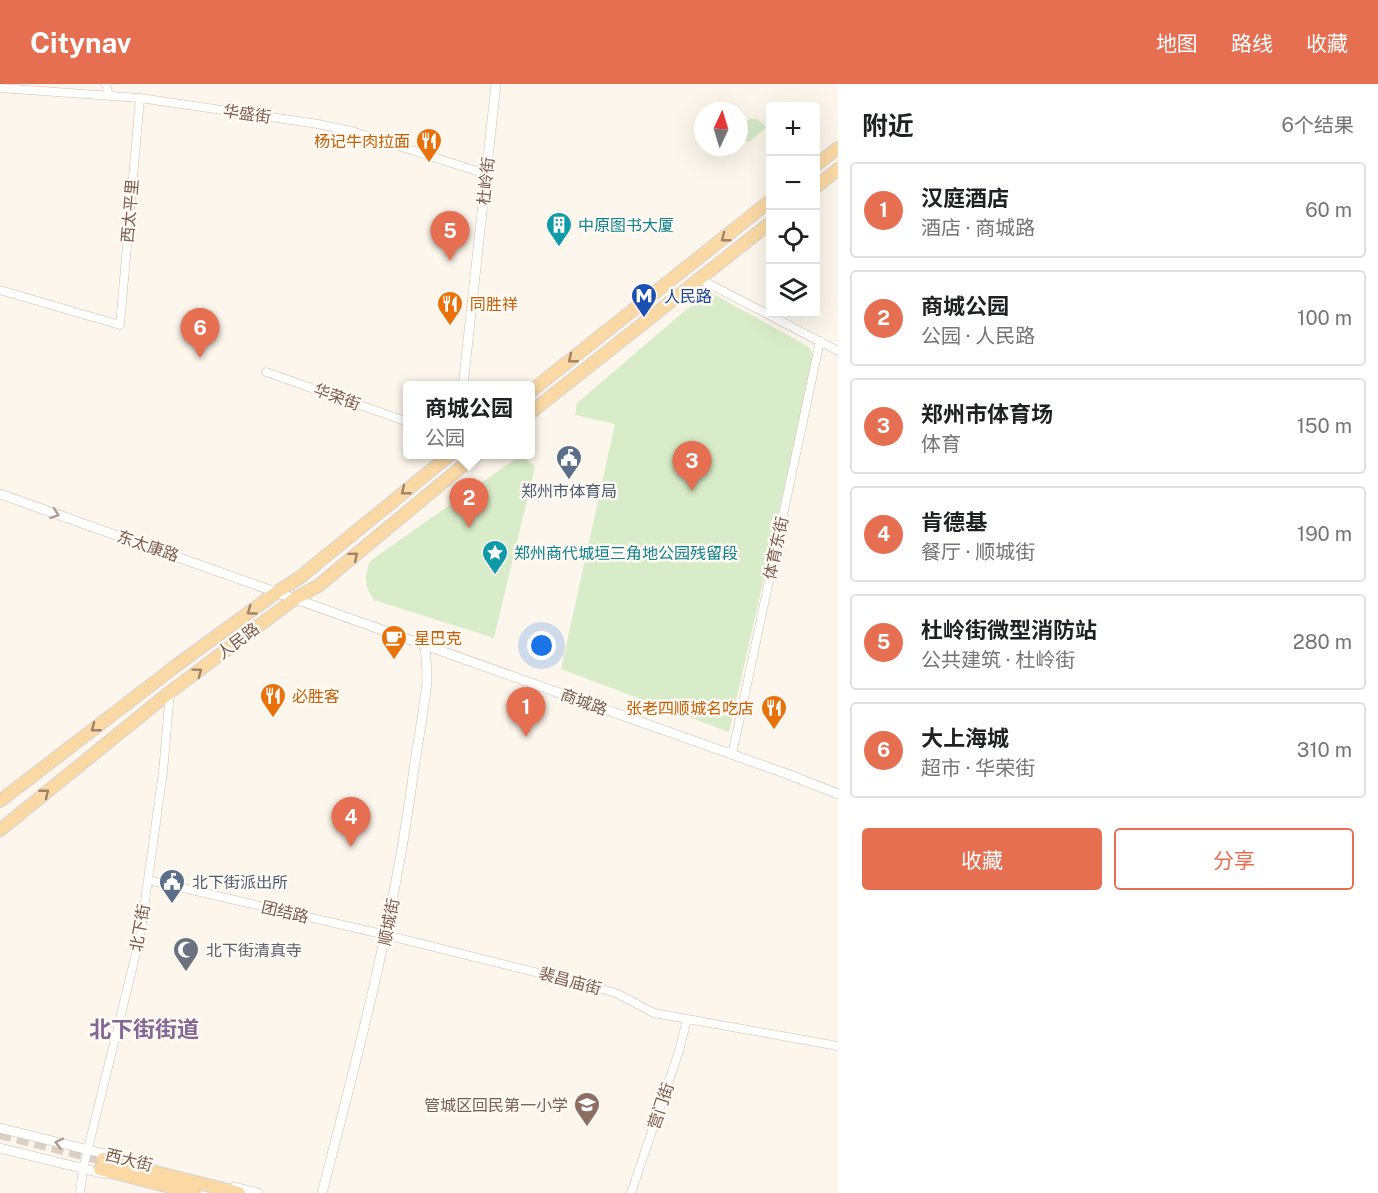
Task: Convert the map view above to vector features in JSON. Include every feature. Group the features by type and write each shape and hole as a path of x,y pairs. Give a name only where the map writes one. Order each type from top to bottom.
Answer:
{"main road":[{"path":"820,162 838,147"},
{"path":"820,184 836,173"},
{"path":"535,389 766,205"},
{"path":"535,410 766,227"},
{"name":"人民路","path":"0,801 177,665 299,578 445,459"},
{"name":"人民路","path":"0,830 170,692 296,598 318,586 470,459"},
{"name":"西大街","path":"194,1193 102,1164 239,1193"}],"street":[{"path":"106,84 108,96"},
{"name":"杜岭街","path":"464,381 496,84"},
{"name":"华盛街","path":"0,88 140,98 318,124 346,130 486,174"},
{"name":"西太平里","path":"0,290 120,325 140,98"},
{"path":"700,279 838,351"},
{"name":"体育东街","path":"732,754 820,341"},
{"name":"华荣街","path":"266,372 403,420"},
{"name":"东太康路","path":"0,494 296,598"},
{"name":"商城路","path":"296,598 838,794"},
{"name":"顺城街","path":"322,1193 386,935 404,843 427,680 425,645"},
{"name":"北下街","path":"80,1193 86,1159 140,937 163,772 170,692"},
{"name":"团结路","path":"148,880 386,935"},
{"name":"裴昌庙街","path":"386,935 599,988 618,994 654,1013 838,1046"},
{"name":"营门街","path":"631,1193 679,1051 687,1019"},
{"name":"西大街","path":"0,1128 176,1193"},
{"name":"西大街","path":"0,1148 86,1159 258,1193"}],"green space":[{"path":"757,119 766,126 749,142 748,142 748,120"},
{"path":"708,291 809,347 814,356 729,732 561,669 615,424 575,415 577,403"},
{"path":"515,459 526,459 535,467 494,638 374,600 366,581 370,561"}],"tunnel":[{"path":"0,1133 103,1159"}],"place":[{"name":"杨记牛肉拉面","path":"429,164"},
{"name":"中原图书大厦","path":"559,248"},
{"name":"杜岭街微型消防站","path":"450,261"},
{"name":"人民路","path":"644,319"},
{"name":"同胜祥","path":"450,327"},
{"name":"大上海城","path":"200,358"},
{"name":"郑州市体育局","path":"569,481"},
{"name":"郑州市体育场","path":"692,491"},
{"name":"商城公园","path":"469,528"},
{"name":"郑州商代城垣三角地公园残留段","path":"495,576"},
{"name":"星巴克","path":"394,661"},
{"name":"必胜客","path":"273,719"},
{"name":"张老四顺城名吃店","path":"774,731"},
{"name":"汉庭酒店","path":"526,737"},
{"name":"肯德基","path":"351,847"},
{"name":"北下街派出所","path":"172,905"},
{"name":"北下街清真寺","path":"186,973"},
{"name":"管城区回民第一小学","path":"587,1128"}],"district":[{"name":"北下街街道","path":"144,1029"}]}
